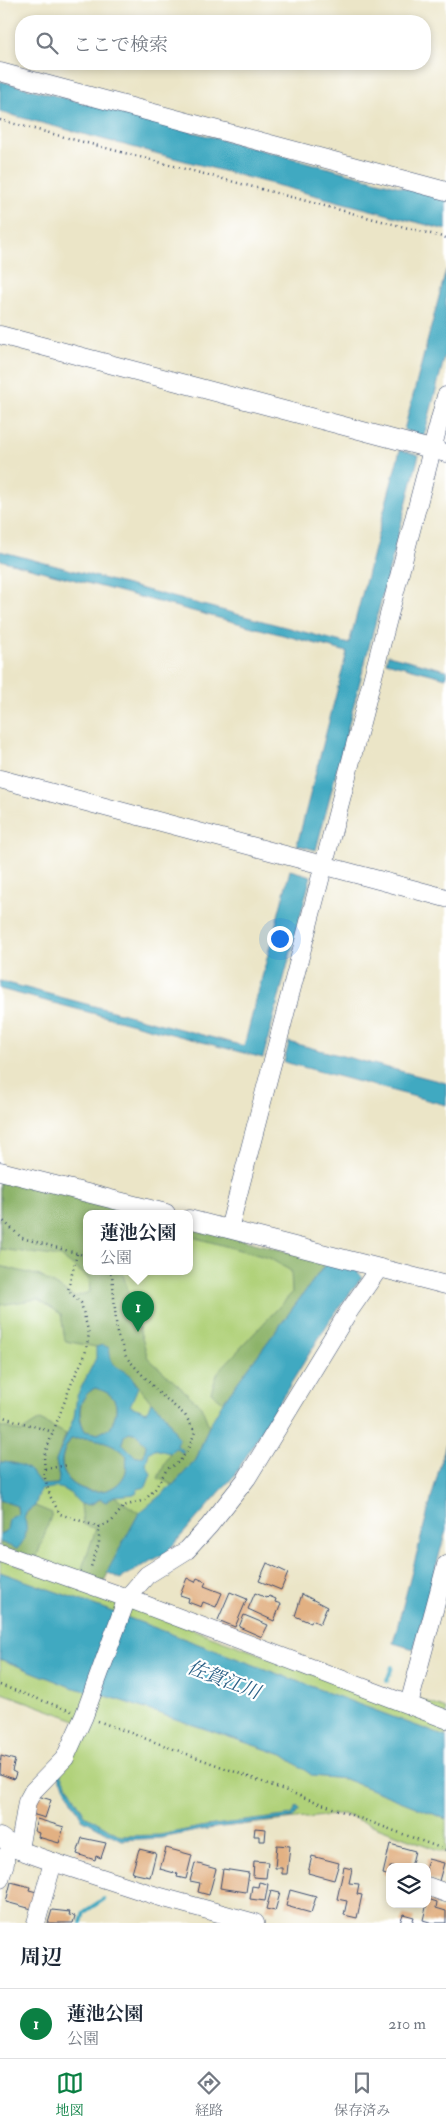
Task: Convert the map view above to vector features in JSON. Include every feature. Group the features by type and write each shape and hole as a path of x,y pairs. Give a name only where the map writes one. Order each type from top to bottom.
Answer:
{"street":[{"path":"0,72 446,191"},
{"path":"0,335 439,451"},
{"path":"229,1230 324,864 439,451 446,396"},
{"path":"0,779 446,898"},
{"path":"0,1171 154,1210"},
{"path":"193,1220 446,1285"},
{"path":"0,1879 27,1802 33,1791 64,1758 85,1714 125,1601 147,1575 187,1550 209,1526 247,1478 347,1314 379,1268"},
{"path":"0,1553 86,1583 125,1601 446,1719"},
{"path":"409,1704 446,1565"},
{"path":"0,1837 8,1854"},
{"path":"8,1854 52,1862 157,1896 255,1923"},
{"path":"36,1923 52,1862"},
{"path":"431,1887 446,1892"}],"path":[{"path":"0,120 446,238"},
{"path":"0,1218 22,1238 83,1255"},
{"path":"77,1254 68,1290 81,1303 89,1334 85,1355 72,1382 44,1456 50,1496 60,1514 99,1528 112,1521 124,1506 145,1500 155,1489 167,1469 179,1462 188,1450 195,1432 185,1415 159,1393 126,1357 117,1333 112,1275"},
{"path":"0,1416 53,1432"},
{"path":"45,1468 68,1466"},
{"path":"86,1583 99,1543 99,1528"},
{"path":"0,1685 85,1714 446,1850"}],"green space":[{"path":"0,1178 83,1211 83,1275 193,1275 193,1227 327,1262 209,1426 196,1460 107,1572 102,1585 0,1550"},
{"path":"0,1178 126,1210 83,1210 83,1274 61,1257 0,1249"},
{"path":"193,1227 327,1262 223,1402 211,1392 218,1372 292,1293 291,1271 269,1258 193,1237"},
{"path":"0,1266 40,1276 74,1297 90,1292 89,1278 85,1275 123,1275 148,1358 201,1406 209,1426 196,1460 173,1485 158,1478 170,1453 175,1448 184,1452 176,1446 179,1439 163,1412 151,1402 129,1374 120,1370 110,1361 103,1345 96,1347 65,1341 61,1314 38,1299 0,1305"},
{"path":"95,1388 109,1394 115,1402 116,1408 116,1414 110,1428 98,1434 85,1431 80,1413 85,1396"},
{"path":"40,1420 66,1434 56,1461 59,1478 58,1484 41,1485 14,1463 0,1462 0,1426 21,1432"},
{"path":"129,1432 137,1434 146,1445 144,1456 136,1457 122,1443 124,1436"},
{"path":"88,1438 109,1443 127,1456 126,1472 118,1484 107,1490 93,1491 80,1488 70,1480 63,1469 63,1456 71,1439"},
{"path":"114,1496 139,1513 102,1585 80,1574 96,1529 83,1524 81,1504 91,1505 100,1499 106,1502"},
{"path":"0,1500 17,1506 18,1514 7,1530 0,1534"},
{"path":"35,1506 52,1513 36,1559 0,1550 0,1542 5,1544 22,1518"},
{"path":"0,1558 408,1709 420,1699 446,1709 446,1737 102,1608 0,1572"},
{"path":"0,1659 71,1687 110,1697 283,1755 313,1776 345,1779 446,1819 446,1853 343,1814 201,1829 160,1837 122,1838 84,1817 59,1770 89,1725 0,1692"}],"water":[{"path":"0,81 446,199 446,230 0,112"},
{"path":"446,270 446,352 424,436 404,430"},
{"path":"400,450 419,455 316,850 297,845 347,652 0,560 0,551 349,644"},
{"path":"388,655 446,670 446,678 386,662"},
{"path":"290,870 311,876 263,1058 0,989 0,981 244,1046"},
{"path":"289,1042 446,1083 446,1105 284,1062"},
{"path":"327,1262 355,1268 362,1277 330,1320 234,1476 167,1552 120,1579 107,1572 139,1513 173,1485 196,1460 209,1426 223,1402"},
{"path":"103,1345 109,1348 114,1364 129,1374 138,1387 130,1406 147,1412 151,1402 163,1412 179,1439 177,1446 184,1451 183,1453 175,1448 170,1453 154,1449 149,1453 146,1464 151,1474 146,1487 138,1489 136,1494 114,1496 106,1502 100,1499 86,1505 60,1488 40,1490 35,1506 26,1512 24,1518 26,1526 25,1535 20,1546 17,1549 0,1542 0,1534 7,1530 9,1519 18,1514 17,1506 0,1500 0,1462 14,1463 25,1467 41,1485 58,1484 59,1477 56,1461 74,1417 77,1396 96,1358 96,1347","holes":["95,1388 109,1394 113,1398 116,1408 116,1414 110,1428 98,1434 85,1431 80,1419 82,1401","129,1432 137,1434 146,1445 144,1456 136,1457 122,1443 124,1436","88,1438 99,1440 114,1445 123,1452 127,1456 126,1472 118,1484 106,1490 93,1491 80,1488 69,1480 63,1469 63,1455 71,1439"]},
{"path":"446,1443 446,1530 414,1649 393,1643"},
{"name":"佐賀江川","path":"0,1572 102,1608 446,1737 446,1819 345,1779 313,1776 283,1755 110,1697 71,1687 0,1659"},
{"path":"60,1772 85,1815 121,1836 160,1835 206,1826 292,1815 297,1806 300,1809 293,1818 207,1829 161,1838 121,1840 82,1819 58,1774"}],"building":[{"path":"267,1563 288,1573 281,1590 259,1581"},
{"path":"187,1578 195,1582 197,1578 206,1582 204,1586 222,1593 216,1607 203,1602 201,1607 188,1602 189,1598 180,1595"},
{"path":"230,1592 247,1599 235,1627 218,1620"},
{"path":"255,1593 267,1598 269,1596 276,1599 275,1602 281,1604 274,1621 248,1609"},
{"path":"302,1594 327,1607 320,1624 312,1620 311,1623 295,1616"},
{"path":"244,1615 268,1625 262,1637 239,1627"},
{"path":"1,1756 15,1760 12,1771 16,1773 14,1779 0,1774"},
{"path":"38,1796 51,1800 45,1818 32,1814"},
{"path":"37,1819 64,1827 59,1843 38,1837 39,1833 34,1831"},
{"path":"255,1828 266,1829 265,1841 259,1841 259,1836 254,1836"},
{"path":"82,1838 106,1843 101,1858 96,1856 95,1860 77,1854"},
{"path":"390,1844 415,1851 412,1863 386,1863 386,1875 383,1874"},
{"path":"277,1845 290,1846 287,1874 282,1874 282,1868 275,1868"},
{"path":"166,1848 192,1855 186,1879 177,1877 178,1874 160,1869"},
{"path":"139,1849 156,1853 150,1877 132,1873"},
{"path":"312,1856 339,1863 334,1880 308,1873"},
{"path":"428,1859 444,1863 439,1881 431,1879 431,1863 427,1863"},
{"path":"254,1861 268,1862 266,1878 253,1877"},
{"path":"195,1863 216,1869 209,1895 198,1892 200,1883 190,1881"},
{"path":"344,1867 352,1869 349,1883 359,1884 357,1894 362,1895 357,1918 344,1915 347,1901 337,1899"},
{"path":"223,1869 249,1873 246,1892 220,1888"},
{"path":"11,1882 30,1887 29,1890 37,1892 32,1909 6,1902"},
{"path":"259,1882 268,1884 265,1901 250,1899 252,1886 258,1887"},
{"path":"290,1890 316,1897 311,1913 286,1906"},
{"path":"271,1891 280,1893 275,1911 266,1909"},
{"path":"431,1900 437,1902 436,1908 446,1911 446,1923 433,1923 423,1920 426,1908 431,1908"},
{"path":"52,1910 70,1912 69,1915 75,1916 73,1923 48,1923"},
{"path":"403,1914 414,1917 412,1923 400,1923"}],"waterway":[{"path":"387,1681 392,1667"},
{"path":"81,1923 84,1912 104,1899"}],"place":[{"name":"蓮池公園","path":"138,1332"}]}
